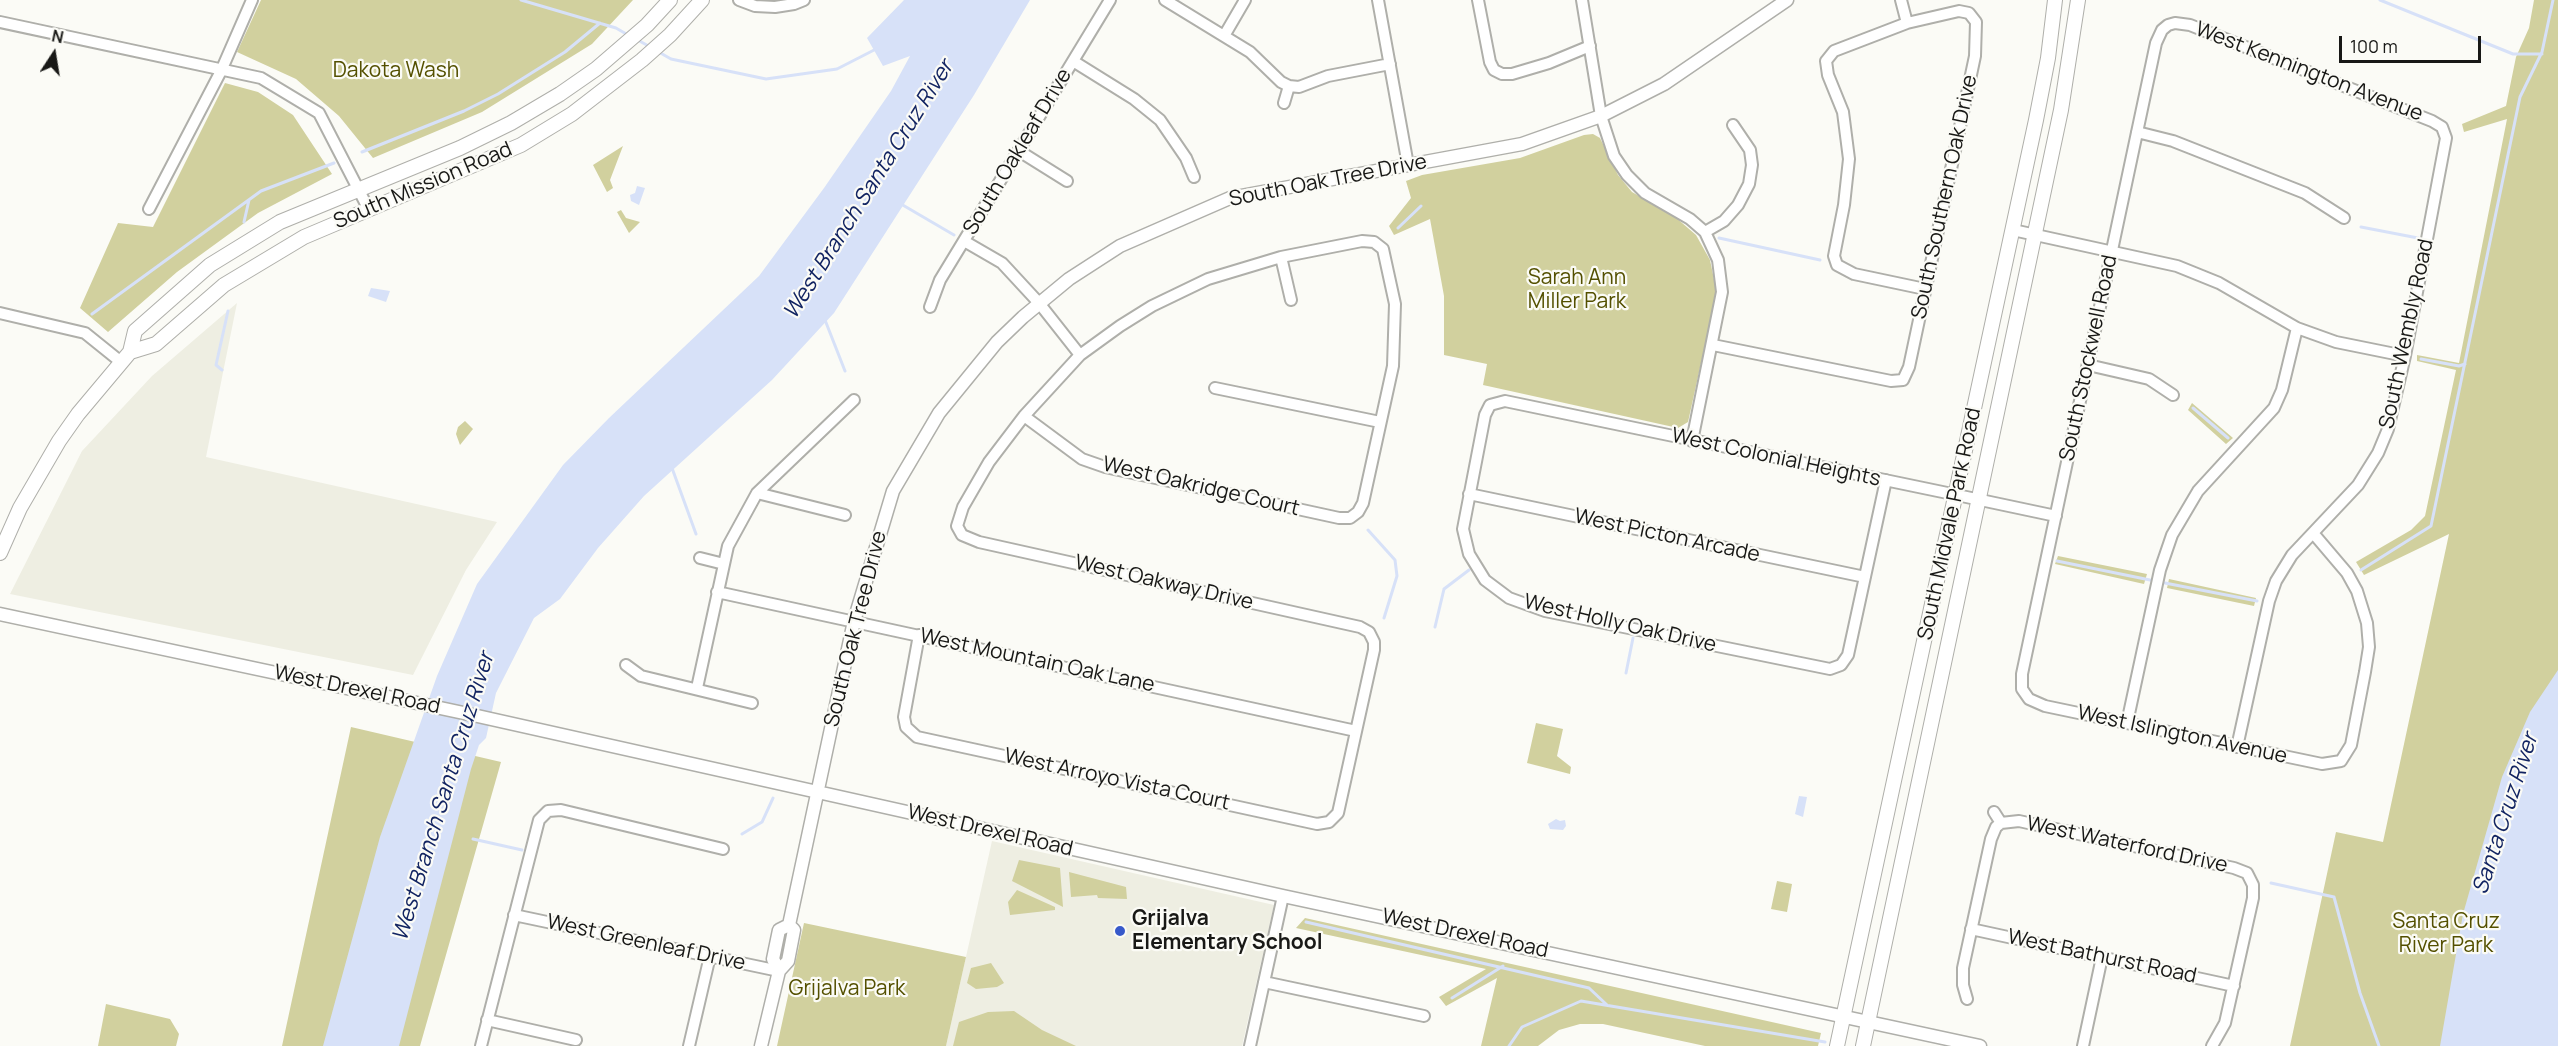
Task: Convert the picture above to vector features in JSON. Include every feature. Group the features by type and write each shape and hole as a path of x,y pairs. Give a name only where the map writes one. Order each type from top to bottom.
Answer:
{"main road":[{"name":"South Mission Road","path":"0,553 20,508 59,441 125,357 135,332 210,265 280,222 460,148 511,123 560,94 620,50 670,0"},
{"name":"South Mission Road","path":"125,357 156,344 224,285 304,237 521,145 572,114 614,84 642,60 670,35 702,0"},
{"name":"South Midvale Park Road","path":"1837,1046 2046,73 2055,0"},
{"name":"South Midvale Park Road","path":"1863,1046 2067,79 2078,0"}],"street":[{"path":"149,208 221,71 252,0"},
{"path":"739,0 755,6 775,7 804,0"},
{"name":"South Oakleaf Drive","path":"930,307 940,280 1110,0"},
{"path":"1165,0 1258,58 1281,82 1289,86 1299,87 1328,76 1390,64"},
{"path":"1224,36 1245,0"},
{"path":"1378,0 1408,165"},
{"path":"1478,0 1490,62 1497,76 1549,63 1590,46"},
{"path":"1582,0 1601,116 1614,156 1627,175 1646,193 1690,219 1705,232 1718,260 1722,292 1692,441"},
{"name":"South Oak Tree Drive","path":"761,1046 778,971 773,958 779,930 789,925 854,621 893,491 939,413 997,342 1039,303 1085,267 1127,242 1230,198 1522,144 1601,116 1665,84 1787,0"},
{"path":"1901,0 1907,23 1834,51 1822,60 1843,112 1849,159 1834,268 1925,289"},
{"name":"South Southern Oak Drive","path":"1713,345 1905,382 1974,56 1977,30 1974,13 1965,11 1954,11 1907,23"},
{"name":"West Kennington Avenue","path":"2165,20 2190,25 2432,121 2445,132"},
{"name":"South Stockwell Road","path":"2021,698 2022,674 2137,132 2156,43 2165,20"},
{"path":"0,22 261,78 319,113 368,208"},
{"path":"1073,62 1134,99 1160,120 1186,158 1194,177"},
{"path":"1284,103 1289,86"},
{"path":"1705,232 1724,221 1738,205 1749,184 1752,165 1750,150 1733,125"},
{"path":"2137,132 2173,141 2305,193 2344,218"},
{"name":"South Wembly Road","path":"2237,747 2271,591 2286,563 2358,485 2378,453 2392,418 2445,150 2445,132"},
{"path":"1019,151 1067,181"},
{"path":"2013,230 2112,250 2190,270 2226,287 2298,328 2343,343 2405,356"},
{"path":"964,241 1002,263 1039,303 1080,355"},
{"path":"1024,416 1080,355 1152,306 1208,279 1281,257 1362,241 1379,241 1385,254 1395,304 1393,366 1380,422 1215,388"},
{"path":"1281,257 1291,300"},
{"path":"0,313 85,333 125,357"},
{"path":"2127,723 2160,570 2172,536 2187,508 2205,483 2274,408 2282,390 2298,328"},
{"path":"2088,365 2149,379 2158,383 2173,396"},
{"path":"697,688 728,546 757,493 854,400"},
{"name":"West Colonial Heights","path":"1493,400 1509,401 2056,516"},
{"name":"West Holly Oak Drive","path":"1493,400 1485,415 1463,529 1469,554 1485,580 1509,598 1545,611 1826,669 1842,668 1848,655 1865,577"},
{"name":"West Oakridge Court","path":"1024,416 1082,459 1106,467 1339,518 1359,518 1380,422"},
{"name":"West Oakway Drive","path":"1024,416 989,462 963,507 958,518 956,532 979,542 1360,627 1372,632 1375,646 1356,731"},
{"path":"1865,577 1886,480"},
{"path":"757,493 845,515"},
{"name":"West Picton Arcade","path":"1469,494 1865,577"},
{"name":"West Islington Avenue","path":"2021,698 2045,706 2237,747 2322,764 2344,766 2351,745 2366,672 2367,623 2357,591 2347,573 2313,533"},
{"path":"700,558 723,564"},
{"name":"West Mountain Oak Lane","path":"717,592 1356,731"},
{"name":"West Drexel Road","path":"0,614 468,714 1283,896 1980,1046"},
{"name":"West Arroyo Vista Court","path":"919,635 902,730 917,737 1317,824 1334,824 1356,731"},
{"path":"626,665 641,676 752,703"},
{"path":"481,1046 539,820 546,807 723,849"},
{"path":"1968,999 1962,976 1991,838 1996,826 2001,823 1994,812"},
{"name":"West Waterford Drive","path":"2001,823 2019,821 2234,868 2256,876 2234,986"},
{"path":"1250,1046 1283,896"},
{"name":"West Greenleaf Drive","path":"514,915 778,971"},
{"name":"West Bathurst Road","path":"1971,929 2234,986"},
{"path":"689,1046 710,956"},
{"path":"2083,1046 2102,957"},
{"path":"1264,982 1424,1016"},
{"path":"2212,1046 2225,1023 2234,986"},
{"path":"487,1020 576,1040"}],"shaded area":[{"path":"237,303 206,457 497,522 466,570 413,675 10,594 82,451 152,376"},
{"name":"Grijalva Elementary School","path":"992,841 1274,905 1242,1046 946,1046"}],"green space":[{"name":"Dakota Wash","path":"261,0 633,0 592,44 482,112 373,158 339,116 296,79 237,52"},
{"name":"Santa Cruz River Park","path":"2534,0 2558,0 2558,1046 2290,1046 2336,832 2383,842 2449,534 2364,575 2356,562 2411,530 2425,516 2456,370 2417,361 2417,355 2459,363 2507,119 2464,132 2462,124 2506,106 2516,57 2529,28"},
{"name":"Dakota Wash","path":"225,83 258,92 293,115 332,174 258,213 177,272 108,332 80,308 118,223 153,227"},
{"name":"Sarah Ann Miller Park","path":"1593,134 1600,138 1618,175 1632,192 1674,216 1696,235 1710,260 1716,289 1711,318 1688,422 1678,428 1483,385 1487,364 1444,355 1444,296 1430,219 1394,235 1389,226 1411,198 1406,181 1422,175 1520,158 1584,135"},
{"path":"623,146 610,180 613,188 607,192 593,165"},
{"path":"621,210 626,218 640,222 629,233 617,212"},
{"path":"2192,403 2233,438 2226,444 2188,410"},
{"path":"465,421 473,429 460,445 456,434 458,427"},
{"path":"2058,556 2147,574 2144,584 2055,564"},
{"path":"2169,579 2256,598 2254,606 2167,588"},
{"path":"1536,723 1563,729 1557,756 1571,767 1570,774 1527,763"},
{"path":"351,727 501,762 420,1046 282,1046"},
{"path":"1019,860 1060,868 1063,907 1012,881"},
{"path":"1069,872 1126,887 1127,899 1098,898 1097,895 1071,897"},
{"path":"1777,881 1792,884 1787,912 1771,909"},
{"path":"1017,890 1055,907 1055,910 1010,915 1008,902"},
{"path":"1305,918 1821,1033 1818,1046 1705,1046 1603,1024 1580,1024 1559,1030 1538,1046 1481,1046 1497,978 1446,1006 1439,997 1486,969 1296,928"},
{"name":"Grijalva Park","path":"804,923 966,957 946,1046 777,1046"},
{"path":"991,963 1004,983 997,987 976,989 967,983 971,968"},
{"path":"106,1004 170,1019 179,1034 176,1046 98,1046"},
{"path":"1014,1011 1042,1030 1076,1046 953,1046 959,1022 988,1012"}],"water":[{"name":"West Branch Santa Cruz River","path":"904,0 1030,0 974,95 834,313 772,380 644,496 598,548 560,599 534,618 496,693 486,738 479,745 471,769 399,1046 323,1046 380,837 437,676 477,584 563,465 609,418 759,276 824,188 891,91 910,56 883,66 867,38"},
{"path":"637,186 645,188 639,205 631,201 630,195 635,193"},
{"path":"371,288 390,291 386,302 368,296"},
{"name":"Santa Cruz River","path":"2558,670 2558,1046 2440,1046 2463,914 2502,777 2530,712"},
{"path":"1799,796 1807,797 1803,817 1795,814"},
{"path":"1556,819 1565,820 1566,826 1563,830 1550,829 1548,824"}],"waterway":[{"name":"Dakota Wash","path":"521,0 616,28 628,35"},
{"path":"2380,0 2513,54 2542,54"},
{"path":"2361,570 2431,526 2520,97 2542,52 2553,0"},
{"path":"362,152 464,111 498,94 565,52 600,23"},
{"name":"Dakota Wash","path":"636,39 652,48"},
{"name":"Dakota Wash","path":"657,51 671,59 766,79 837,69 878,48"},
{"path":"92,314 261,191 334,163"},
{"path":"244,222 249,200"},
{"path":"901,204 954,235"},
{"path":"1398,228 1421,206"},
{"path":"2361,227 2418,238"},
{"path":"1719,238 1820,260"},
{"path":"222,370 216,365 228,311"},
{"path":"825,320 845,371"},
{"path":"2421,359 2459,366 2465,364"},
{"path":"2193,408 2228,438"},
{"path":"672,468 696,534"},
{"path":"1368,530 1395,560 1397,576 1384,618"},
{"path":"2057,561 2150,580"},
{"path":"1435,627 1444,589 1469,570"},
{"path":"2165,583 2257,601"},
{"path":"1626,673 1633,638"},
{"path":"742,834 762,822 773,798"},
{"path":"473,839 522,850"},
{"path":"2271,883 2334,897 2360,993 2379,1046"},
{"path":"1306,922 1589,988 1607,1005"},
{"path":"1452,998 1503,966"},
{"path":"1509,1046 1522,1027 1581,1001 1825,1042"}],"place":[{"name":"Grijalva Elementary School","path":"1120,931"}]}
